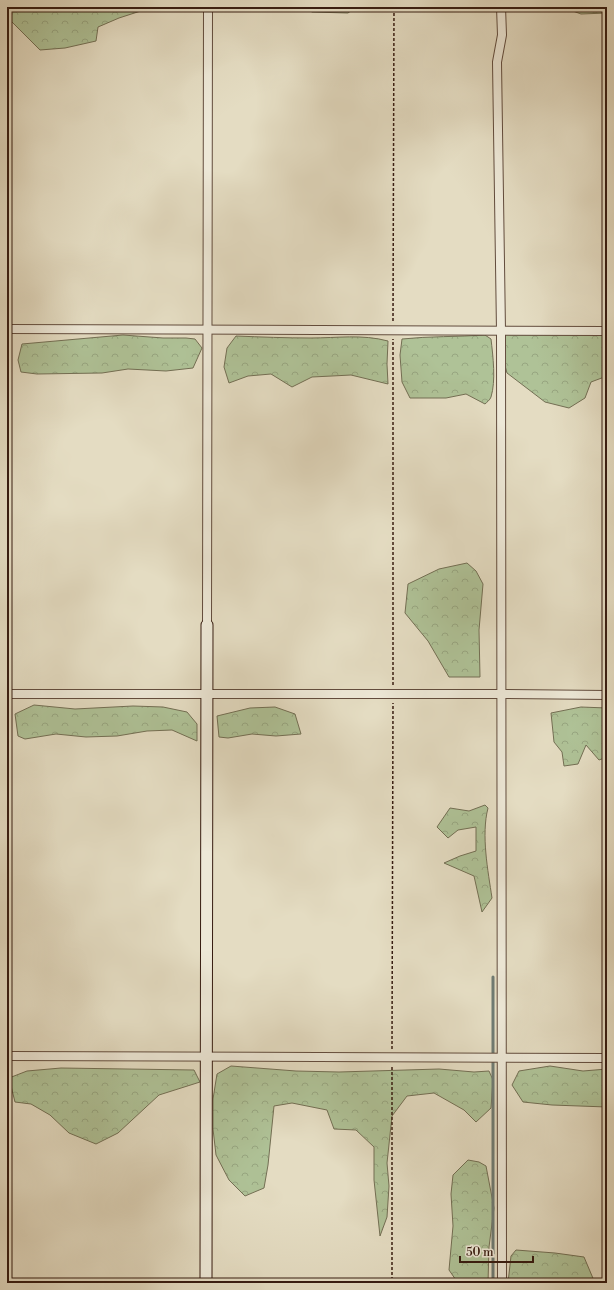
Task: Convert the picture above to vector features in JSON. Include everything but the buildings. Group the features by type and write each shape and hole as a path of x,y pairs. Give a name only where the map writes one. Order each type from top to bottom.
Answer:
{"street":[{"path":"7,98 8,7"},
{"path":"206,1283 208,7"},
{"path":"501,7 502,35 497,62 501,331 502,1283"},
{"path":"7,329 607,331"},
{"path":"7,694 501,694 607,696"},
{"path":"7,1056 607,1058"}],"path":[{"path":"392,1283 394,7"}],"green space":[{"path":"9,7 153,7 119,18 98,27 96,41 65,48 40,50 9,19"},
{"path":"304,7 356,7 348,13 312,12"},
{"path":"562,7 607,7 607,13 581,14"},
{"path":"574,331 607,336 607,376 591,382 585,398 569,408 545,402 507,373 503,358 504,334"},
{"path":"123,335 195,339 202,348 193,368 166,371 128,369 102,373 37,374 21,372 18,360 22,344"},
{"path":"485,335 491,339 494,376 493,391 491,397 485,404 466,394 446,398 410,398 402,382 400,355 402,339"},
{"path":"236,336 302,338 359,337 388,341 388,384 351,375 312,377 292,387 271,374 248,376 229,383 224,367 227,348"},
{"path":"467,563 476,571 483,584 479,630 480,677 449,677 428,641 405,613 408,584 439,569"},
{"path":"34,705 75,709 133,706 163,707 187,712 197,724 197,741 172,730 147,731 117,736 86,737 56,734 25,739 18,736 15,714"},
{"path":"275,707 295,714 301,734 276,736 252,734 228,738 219,737 217,716 250,708"},
{"path":"581,707 607,708 607,757 599,760 586,745 578,764 564,766 562,752 554,742 551,713"},
{"path":"485,805 488,808 485,841 492,898 482,912 474,876 444,863 476,851 476,827 458,830 448,838 437,827 450,808 469,811"},
{"path":"231,1066 296,1071 339,1072 439,1069 474,1072 489,1071 493,1080 491,1108 476,1122 464,1110 434,1093 407,1096 392,1116 387,1163 389,1186 387,1217 380,1236 374,1180 374,1147 356,1130 334,1129 327,1110 292,1103 274,1106 264,1188 245,1196 229,1180 216,1155 213,1129 213,1099 217,1074"},
{"path":"550,1066 583,1071 607,1069 607,1107 552,1105 523,1102 512,1085 519,1071"},
{"path":"61,1068 194,1070 200,1082 159,1095 118,1133 96,1144 69,1133 50,1115 31,1104 15,1102 9,1078 27,1071"},
{"path":"468,1160 479,1162 486,1166 494,1208 489,1247 488,1283 458,1283 449,1270 453,1226 451,1194 453,1175"},
{"path":"516,1250 584,1257 595,1283 508,1283 511,1256"}],"waterway":[{"path":"493,977 493,1283"}]}
